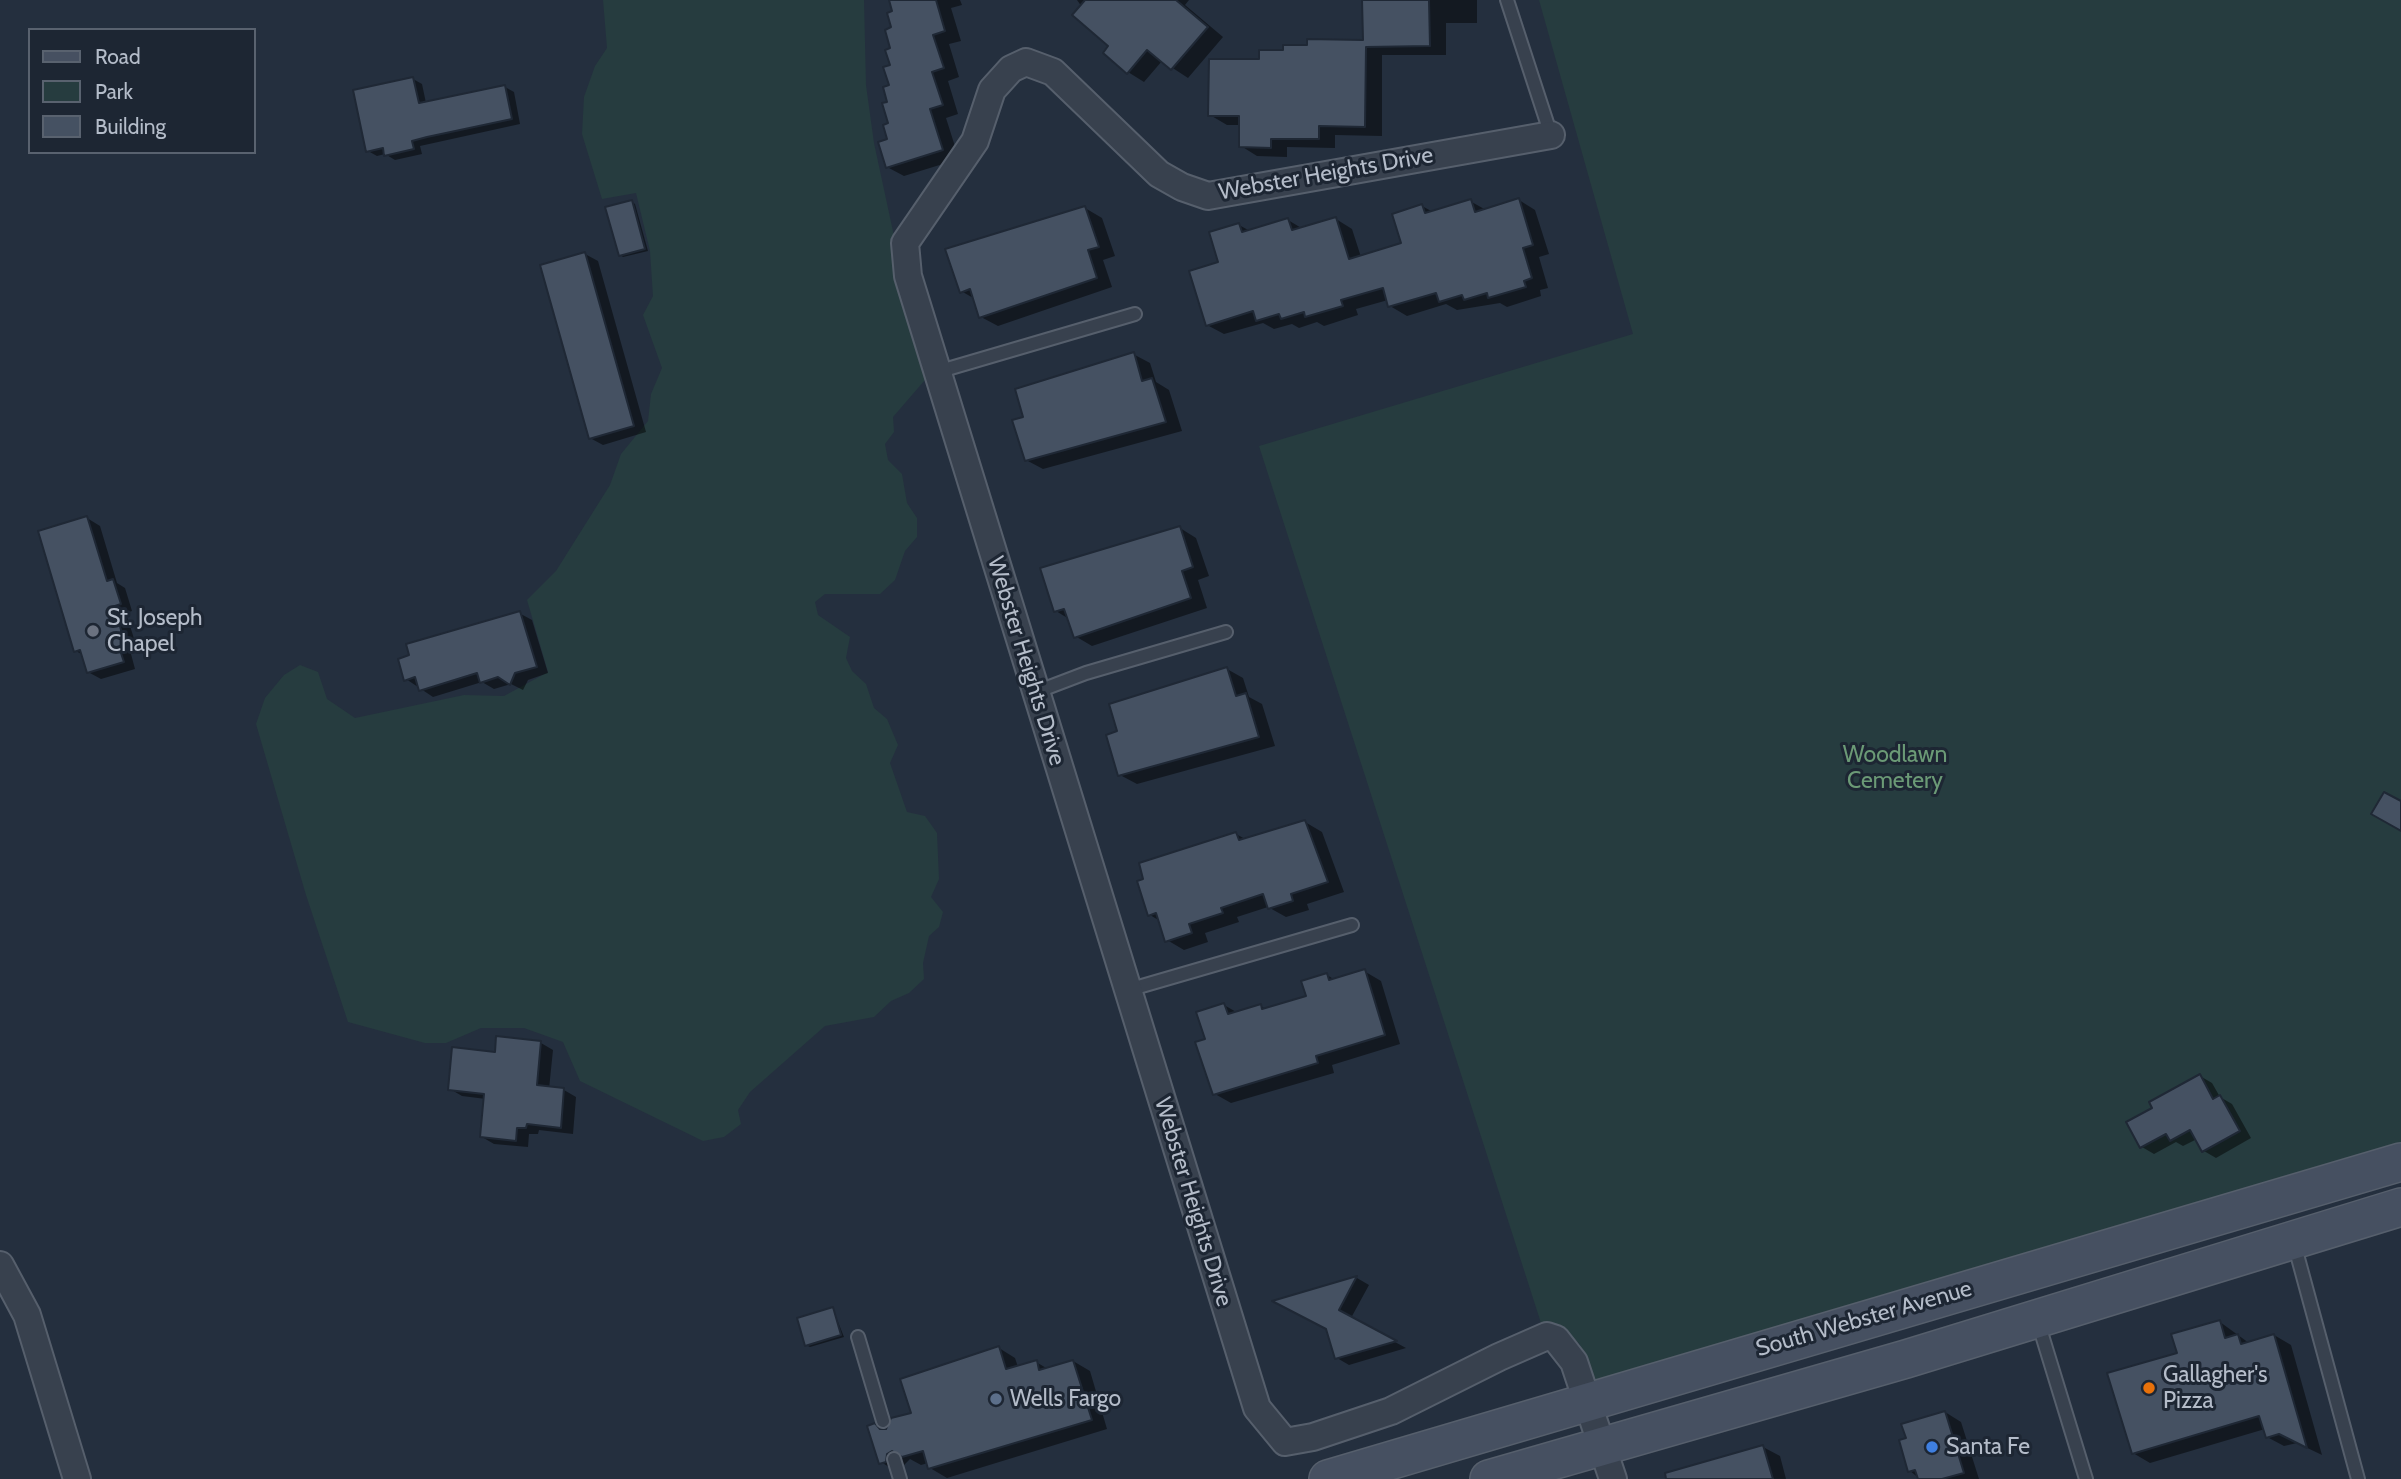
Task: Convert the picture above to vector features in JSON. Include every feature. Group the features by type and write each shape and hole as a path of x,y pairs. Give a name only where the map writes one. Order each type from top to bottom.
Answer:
{"main road":[{"name":"South Webster Avenue","path":"1328,1479 2401,1162"},
{"path":"1489,1479 1608,1462 2038,1319 2401,1207"}],"street":[{"name":"Webster Heights Drive","path":"1551,135 1208,196 1182,187 1159,174 1053,72 1026,62 1011,69 992,90 975,141 905,243 908,276 1256,1408 1285,1442 1313,1437 1391,1410 1547,1336 1556,1339 1574,1362 1608,1462"},
{"path":"0,1265 27,1315 77,1479"}],"lane":[{"path":"1507,0 1551,135"},
{"path":"937,372 1135,314"},
{"path":"1036,692 1086,673 1226,632"},
{"path":"1128,990 1352,925"},
{"path":"2289,1242 2298,1258 2358,1479"},
{"path":"2038,1319 2086,1479"},
{"path":"858,1337 883,1421"},
{"path":"894,1459 900,1479"}],"green space":[{"path":"603,0 864,0 866,85 874,143 925,380 893,417 894,432 885,444 888,460 902,474 907,503 917,518 917,537 905,551 895,580 880,594 825,594 815,602 818,615 850,637 846,658 852,671 866,684 874,708 887,719 898,745 890,763 907,812 925,816 937,833 939,879 931,897 943,912 939,927 929,936 923,963 924,979 909,993 891,1001 874,1017 825,1026 750,1092 738,1110 741,1124 724,1137 703,1141 580,1081 563,1042 524,1028 481,1028 446,1043 425,1043 348,1022 306,895 256,724 265,698 284,675 300,665 318,672 327,699 355,718 464,695 504,696 548,672 527,600 556,571 610,485 621,454 648,421 651,394 662,368 643,315 653,296 650,251 636,193 602,199 582,134 584,97 595,66 607,48"},
{"name":"Woodlawn Cemetery","path":"1539,0 2401,0 2401,1175 1607,1408 1579,1343 1541,1323 1259,446 1633,334"}],"building":[{"path":"889,0 936,0 945,31 933,35 944,68 932,72 943,105 930,109 943,150 886,168 878,142 887,139 883,125 888,123 882,103 887,102 883,87 889,85 883,67 890,65 885,50 890,48 885,30 891,27 887,13 892,11"},
{"path":"1085,0 1176,0 1208,27 1171,70 1147,50 1127,74 1103,53 1108,46 1072,15"},
{"path":"1362,0 1429,0 1430,46 1366,47 1365,127 1319,126 1319,139 1271,139 1271,148 1239,147 1239,116 1208,116 1209,59 1259,59 1259,50 1283,50 1283,45 1307,45 1307,39 1363,40"},
{"path":"413,77 419,103 505,85 512,119 412,141 414,149 384,156 383,148 366,152 353,90"},
{"path":"1519,198 1533,245 1523,248 1532,278 1524,281 1526,287 1488,298 1487,293 1464,300 1462,295 1439,302 1436,293 1388,307 1383,288 1341,300 1343,306 1305,317 1304,312 1281,319 1279,314 1256,321 1253,311 1206,326 1189,271 1218,262 1209,232 1239,223 1242,232 1288,218 1292,230 1336,217 1349,259 1401,243 1392,214 1422,204 1425,213 1471,199 1475,212"},
{"path":"632,200 645,249 619,256 605,207"},
{"path":"1085,206 1099,247 1088,250 1097,278 979,318 970,289 960,293 945,249"},
{"path":"585,252 634,426 589,439 540,265"},
{"path":"1134,352 1142,381 1152,378 1166,422 1025,461 1012,420 1023,417 1015,389"},
{"path":"87,516 107,581 113,579 121,604 115,606 125,646 119,647 124,662 87,673 80,650 74,652 38,531"},
{"path":"1180,526 1193,567 1182,571 1191,598 1074,638 1064,609 1054,612 1040,568"},
{"path":"520,611 537,667 515,673 510,685 498,677 480,683 477,673 419,691 415,677 404,681 398,659 409,655 406,644"},
{"path":"1227,667 1236,696 1246,693 1259,737 1118,776 1106,735 1117,731 1109,704"},
{"path":"2384,792 2401,801 2401,831 2371,814"},
{"path":"1305,820 1328,882 1291,894 1293,901 1268,909 1263,894 1221,908 1223,913 1189,924 1192,933 1165,942 1156,913 1148,916 1137,881 1143,879 1139,863 1236,832 1239,840"},
{"path":"1365,969 1385,1035 1316,1056 1318,1063 1213,1095 1195,1042 1205,1039 1196,1012 1224,1003 1228,1014 1261,1004 1262,1009 1306,996 1301,981 1327,973 1329,980"},
{"path":"496,1036 541,1041 537,1085 564,1088 561,1128 527,1124 526,1128 517,1128 516,1141 480,1137 484,1094 448,1090 452,1047 495,1052"},
{"path":"2200,1074 2213,1099 2220,1095 2240,1131 2202,1152 2190,1130 2170,1141 2166,1134 2140,1148 2126,1122 2152,1108 2149,1102"},
{"path":"1357,1276 1339,1310 1397,1341 1335,1359 1326,1329 1272,1301"},
{"path":"833,1307 841,1335 805,1346 797,1318"},
{"path":"2220,1320 2225,1338 2238,1334 2241,1344 2274,1334 2307,1448 2279,1434 2266,1438 2259,1416 2132,1454 2107,1373 2177,1353 2171,1334"},
{"name":"Wells Fargo","path":"999,1346 1006,1369 1037,1360 1039,1370 1073,1360 1092,1420 928,1469 923,1451 902,1457 892,1451 887,1454 886,1462 879,1464 867,1426 875,1423 880,1429 886,1429 891,1418 911,1413 900,1379"},
{"path":"1945,1411 1964,1473 1942,1479 1918,1479 1915,1470 1908,1472 1899,1440 1906,1438 1901,1424"},
{"path":"1763,1445 1773,1479 1666,1479 1665,1473"}],"place":[{"name":"St. Joseph Chapel","path":"93,631"},
{"name":"Gallagher's Pizza","path":"2149,1388"},
{"name":"Wells Fargo","path":"996,1399"},
{"name":"Santa Fe","path":"1932,1447"}]}
